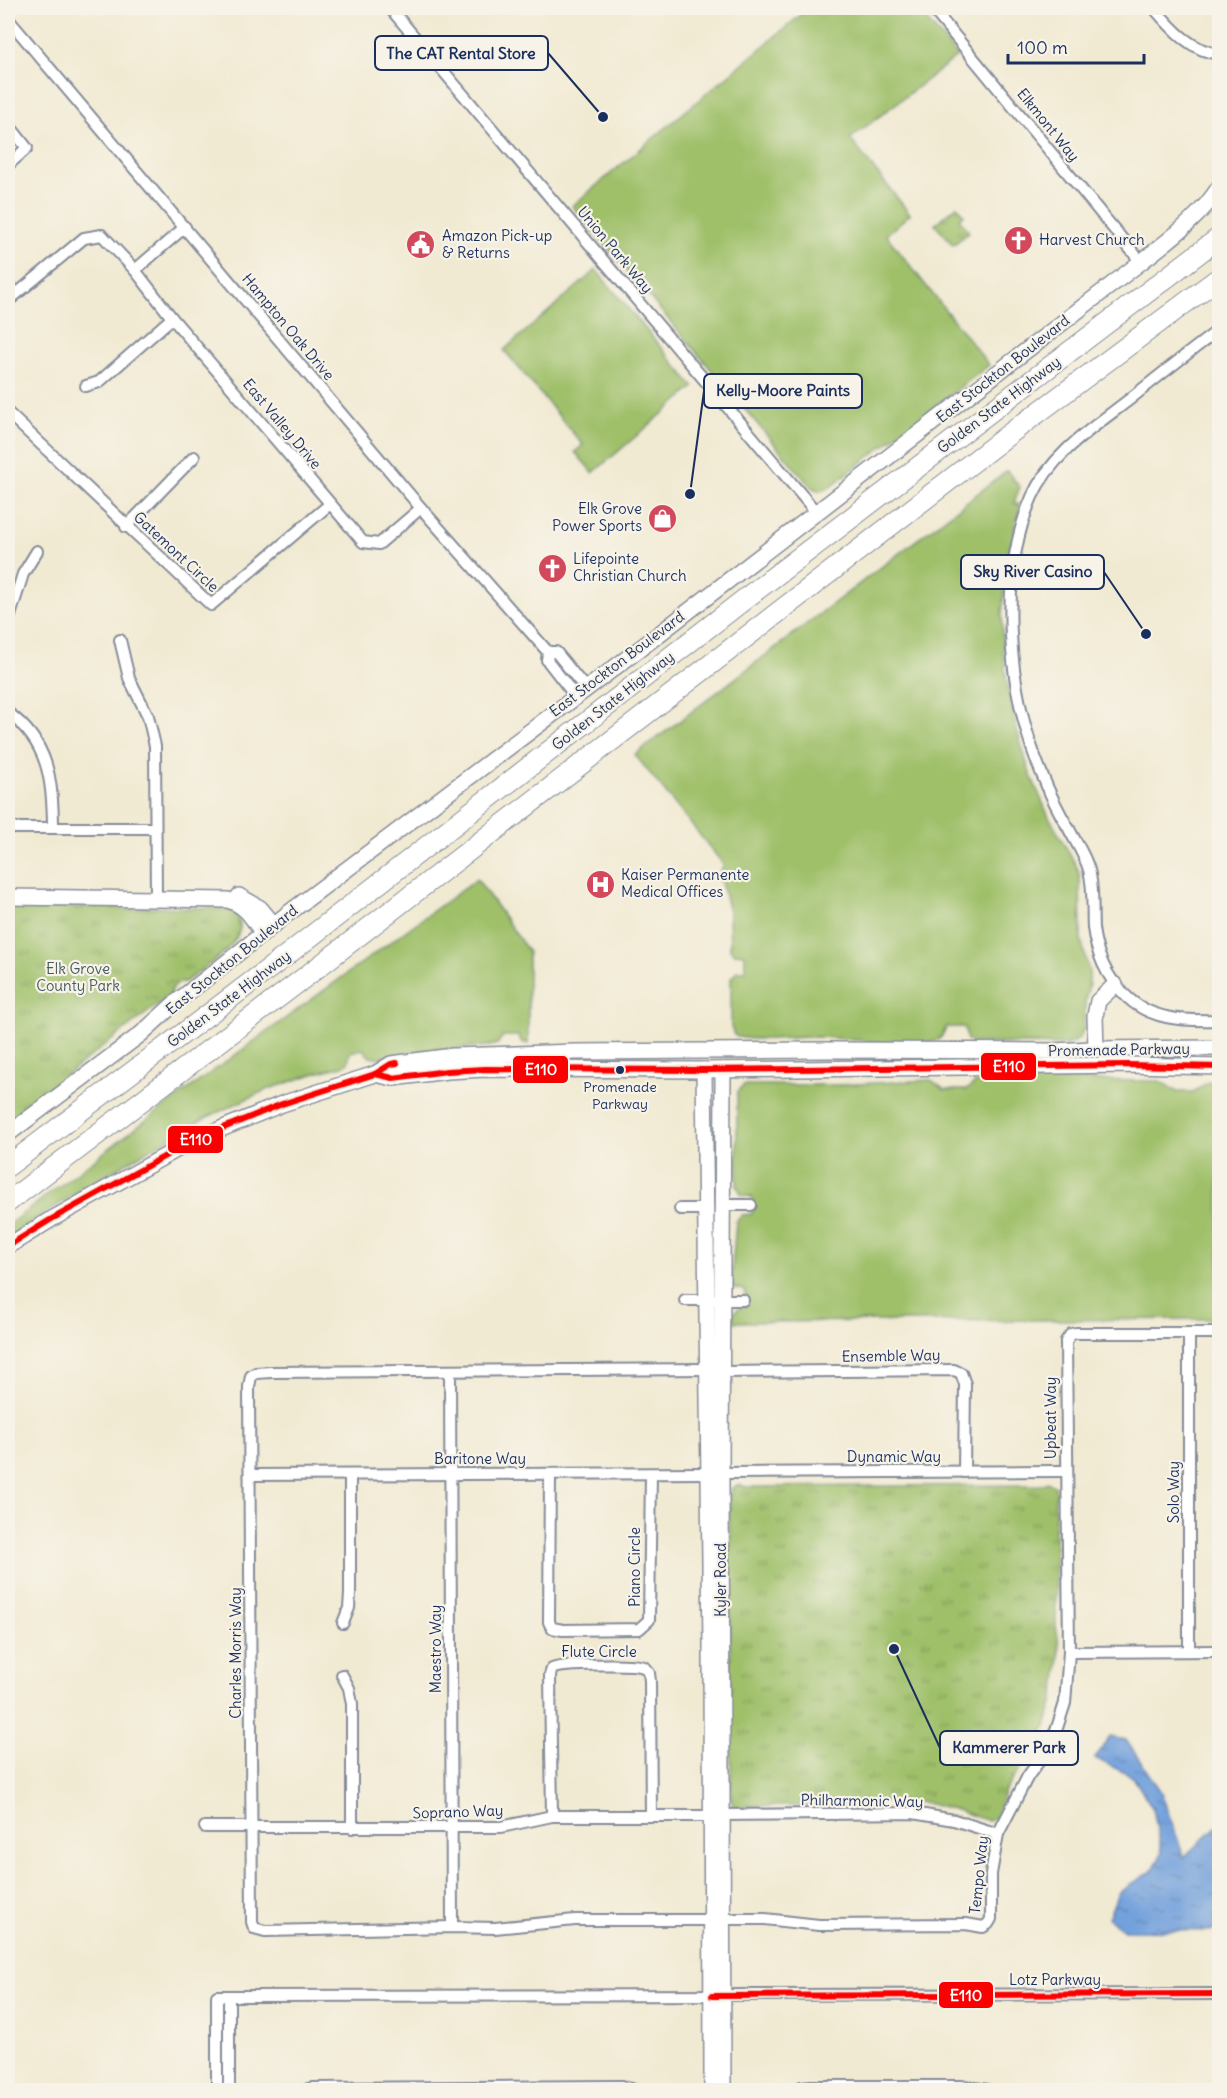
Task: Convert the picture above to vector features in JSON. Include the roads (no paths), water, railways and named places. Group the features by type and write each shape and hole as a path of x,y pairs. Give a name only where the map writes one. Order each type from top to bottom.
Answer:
{"highway":[{"name":"Golden State Highway","path":"8,1166 283,958 750,595 1220,237"},
{"name":"Golden State Highway","path":"8,1202 300,981 999,442 1220,277"}],"main road":[{"name":"East Stockton Boulevard","path":"8,1134 141,1034 174,1004 269,929 1141,262 1189,223 1220,186"},
{"path":"8,897 218,899 238,903 269,929"},
{"path":"1096,1049 1095,1016 1098,1001 1115,985"},
{"name":"Promenade Parkway","path":"8,1246 194,1140 282,1104 375,1074 391,1064 413,1060 508,1053 575,1052 826,1050 955,1052 1220,1048"},
{"path":"958,1067 961,1060 967,1058 1033,1057 1054,1051"},
{"path":"513,1070 523,1061 570,1058 575,1052"},
{"path":"862,1069 879,1058 944,1058 955,1052"},
{"path":"447,1071 452,1065 505,1059 508,1053"},
{"name":"Promenade Parkway","path":"375,1074 393,1078 447,1071 513,1070 862,1069 1127,1065 1220,1067"},
{"name":"Kyler Road","path":"704,1070 705,1209 714,1300"},
{"name":"Kyler Road","path":"723,1070 723,1205 714,1300 712,1372 716,1542 721,1569 717,1816 718,1996 723,2091"},
{"path":"704,1118 712,1143 713,1197 717,1204 723,1205"},
{"name":"Kyler Road","path":"715,1473 710,1712 716,1823 724,1865 718,1919"},
{"name":"Kyler Road","path":"712,2091 718,1996"}],"street":[{"name":"Union Park Way","path":"390,8 816,512"},
{"name":"Elkmont Way","path":"932,8 1141,262"},
{"path":"1154,8 1174,31 1206,53 1220,54"},
{"name":"Hampton Oak Drive","path":"8,19 421,507 548,652 547,660 580,692"},
{"path":"8,124 27,148 8,165"},
{"path":"135,270 185,227"},
{"name":"East Valley Drive","path":"8,284 12,297 84,238 102,235 135,270 172,318 363,542 379,544 421,507"},
{"path":"86,386 99,382 172,318"},
{"path":"1220,329 1078,440 1057,460 1044,477 1033,496 1017,552 1013,584 1012,633 1014,665 1031,746 1042,774 1088,867 1092,886 1096,942 1105,969 1115,985 1135,1004 1161,1017 1188,1021 1220,1020"},
{"name":"Gatemont Circle","path":"8,413 210,605 330,504"},
{"path":"126,527 194,457"},
{"path":"8,621 22,574 37,551"},
{"path":"120,640 129,678 148,716 154,736 156,897"},
{"path":"8,713 29,732 46,761 53,793 53,828"},
{"path":"8,828 155,828"},
{"path":"723,1205 751,1205"},
{"path":"680,1209 705,1209"},
{"path":"685,1300 743,1300"},
{"name":"Upbeat Way","path":"1069,1652 1065,1346 1068,1337 1076,1333 1220,1333"},
{"name":"Solo Way","path":"1188,1333 1189,1651"},
{"name":"Ensemble Way","path":"712,1372 954,1370 961,1373 965,1384 964,1472"},
{"name":"Maestro Way","path":"450,1371 452,1926"},
{"name":"Charles Morris Way","path":"712,1372 271,1372 256,1373 251,1376 249,1388 252,1922 254,1928 259,1931 452,1926 495,1928 574,1920 718,1919"},
{"name":"Dynamic Way","path":"715,1473 1066,1471"},
{"name":"Baritone Way","path":"250,1475 715,1473"},
{"name":"Piano Circle","path":"550,1474 549,1622 552,1628 563,1630 639,1629 649,1620 651,1474"},
{"path":"343,1623 349,1608 350,1594 350,1475"},
{"path":"1069,1652 1220,1651"},
{"name":"Tempo Way","path":"718,1919 765,1919 819,1925 966,1924 983,1927 988,1924 991,1919 991,1874 998,1834 1028,1776 1045,1753 1057,1728 1065,1703 1069,1652"},
{"name":"Flute Circle","path":"552,1816 550,1675 552,1669 564,1665 633,1665 644,1667 648,1673 650,1682 651,1816"},
{"path":"342,1675 349,1688 352,1704 352,1828"},
{"name":"Philharmonic Way","path":"717,1816 913,1813 954,1820 998,1834"},
{"name":"Soprano Way","path":"205,1827 501,1827 552,1816 717,1816"},
{"name":"Lotz Parkway","path":"217,2091 217,1996 1220,1994"},
{"path":"229,2091 230,1996"},
{"path":"306,2091 311,2088 622,2086 634,2091"},
{"path":"797,2091 801,2087 811,2086 904,2089 961,2086 988,2090"}],"water":[{"path":"1110,1737 1126,1740 1161,1792 1184,1857 1219,1824 1219,1931 1124,1930 1108,1918 1118,1893 1152,1871 1162,1853 1153,1809 1133,1777 1095,1758"}],"place":[{"name":"The CAT Rental Store","path":"603,117"},
{"name":"Harvest Church","path":"1018,240"},
{"name":"Amazon Pick-up & Returns","path":"421,245"},
{"name":"Kelly-Moore Paints","path":"690,494"},
{"name":"Elk Grove Power Sports","path":"663,518"},
{"name":"Lifepointe Christian Church","path":"552,568"},
{"name":"Sky River Casino","path":"1146,634"},
{"name":"Kaiser Permanente Medical Offices","path":"600,884"},
{"name":"Promenade Parkway","path":"620,1070"},
{"name":"Kammerer Park","path":"894,1649"}],"park label":[{"name":"Elk Grove County Park","path":"78,978"}]}
